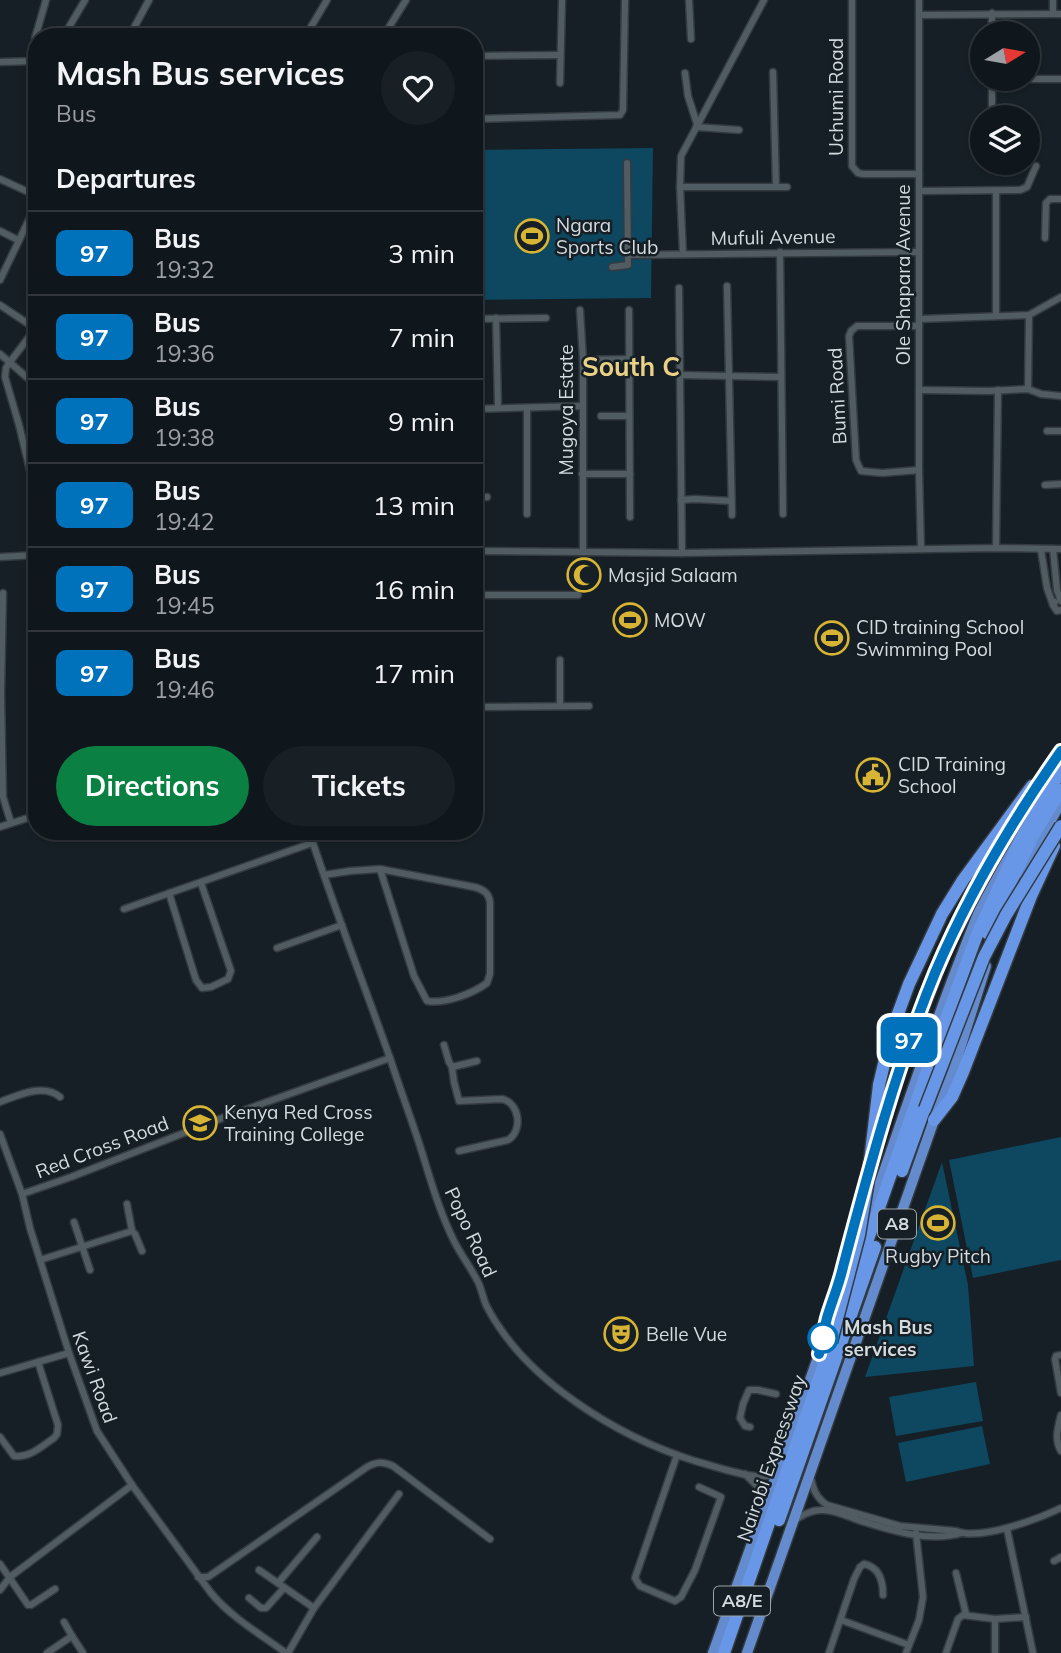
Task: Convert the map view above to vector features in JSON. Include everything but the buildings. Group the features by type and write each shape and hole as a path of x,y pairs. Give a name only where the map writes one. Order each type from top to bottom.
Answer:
{"highway":[{"path":"819,1354 897,1076 943,955 997,850 1030,796 1061,755"},
{"path":"831,1342 859,1235 879,1085 892,1030 909,984 942,914 962,880 1028,791 1061,755"},
{"name":"A8","path":"713,1653 947,991 999,863 1061,755"},
{"name":"Nairobi Expressway","path":"724,1653 831,1342 978,932 1026,828 1061,771"},
{"name":"Nairobi Expressway","path":"733,1653 983,943 1033,836 1061,790"},
{"name":"A8","path":"747,1653 809,1471 953,1071 1005,906 1061,802"},
{"path":"925,1109 984,957 1040,858 1061,828"},
{"path":"934,1120 952,1097 963,1072 1031,896 1061,828"}],"street":[{"path":"38,28 47,0"},
{"path":"69,27 85,0"},
{"path":"134,28 149,0"},
{"path":"310,28 327,0"},
{"path":"389,28 406,0"},
{"path":"560,83 562,0"},
{"path":"483,118 621,116 625,0"},
{"path":"689,0 691,39"},
{"path":"683,254 681,156 764,0"},
{"name":"Uchumi Road","path":"852,0 852,166 858,173 863,174 919,174"},
{"name":"Ole Shapara Avenue","path":"919,0 921,550"},
{"path":"1053,0 1053,13"},
{"path":"992,13 992,21"},
{"path":"919,15 1061,13"},
{"path":"483,56 560,55"},
{"path":"0,62 28,61"},
{"path":"773,72 776,186"},
{"path":"685,73 688,96 697,126"},
{"path":"1040,79 1061,79"},
{"path":"697,126 739,130"},
{"path":"612,267 628,265 627,163"},
{"path":"919,191 1024,189 1032,175"},
{"path":"0,179 28,192"},
{"path":"680,187 787,187"},
{"path":"996,191 996,316"},
{"path":"1045,238 1046,203 1050,199 1061,199"},
{"path":"0,280 28,221"},
{"path":"0,231 18,240"},
{"path":"779,252 783,514"},
{"name":"Mufuli Avenue","path":"628,255 919,252"},
{"path":"727,286 732,515"},
{"path":"679,288 682,553"},
{"path":"919,322 1030,315 1060,298"},
{"path":"0,305 28,324"},
{"name":"Mugoya Estate","path":"580,310 583,360 583,551"},
{"path":"629,310 630,517"},
{"path":"1028,389 1030,315"},
{"path":"483,318 546,318"},
{"path":"496,318 498,407"},
{"name":"Bumi Road","path":"919,322 858,326 849,336 858,466 861,471 882,473 919,470"},
{"path":"28,339 6,368 5,377 28,462"},
{"path":"0,354 28,378"},
{"path":"583,360 629,359"},
{"path":"680,375 780,377"},
{"path":"919,390 1028,389 1041,394 1061,396"},
{"path":"996,548 998,390"},
{"path":"483,408 582,406"},
{"path":"527,408 527,514"},
{"path":"601,415 629,416"},
{"path":"1047,431 1061,431"},
{"path":"582,474 630,474"},
{"path":"1045,485 1061,484"},
{"path":"681,500 731,502"},
{"path":"1053,549 1056,590 1061,601 1056,601 1053,605"},
{"path":"483,551 682,553 1061,549"},
{"path":"1041,550 1047,588 1055,610 1061,610"},
{"path":"0,556 28,555"},
{"path":"3,593 3,797 11,823"},
{"path":"483,595 578,595"},
{"path":"560,660 560,706"},
{"path":"483,707 589,706"},
{"path":"0,827 28,818"},
{"name":"Popo Road","path":"311,840 444,1218 454,1242 480,1285 485,1304 512,1344 536,1369 590,1412 643,1441 677,1455 737,1473 763,1477 776,1470 783,1456"},
{"path":"124,909 312,843"},
{"path":"324,875 380,869 480,888 486,892 490,902 490,974 487,983 449,999 427,1001 414,976 380,869"},
{"path":"169,893 195,980 202,988 211,987 228,979 230,971 201,883"},
{"path":"277,948 342,925"},
{"path":"444,1045 452,1067 458,1101 507,1100 514,1107 518,1125 518,1130 508,1140 459,1152"},
{"name":"Red Cross Road","path":"22,1194 225,1116 390,1058"},
{"path":"452,1067 477,1061"},
{"path":"0,1102 34,1091 52,1091 60,1097"},
{"name":"Kawi Road","path":"0,1134 22,1194 69,1353 97,1431 132,1485 220,1603 287,1653"},
{"path":"127,1204 132,1231 142,1251"},
{"path":"74,1222 90,1270"},
{"path":"40,1260 132,1231"},
{"path":"0,1373 69,1353"},
{"path":"1061,1355 1055,1359 1061,1393"},
{"path":"0,1437 14,1456 21,1457 29,1455 57,1434 58,1425 38,1362"},
{"path":"750,1427 745,1426 740,1418 749,1390 776,1394"},
{"path":"1061,1415 1057,1439 1061,1451"},
{"path":"677,1455 635,1578 640,1586 675,1601 681,1597 695,1570 721,1497 699,1487"},
{"path":"198,1577 208,1577 360,1471 377,1462 393,1466 491,1539"},
{"path":"809,1471 817,1498 848,1514"},
{"path":"745,1474 761,1490 765,1509"},
{"path":"0,1590 10,1577 132,1485"},
{"path":"287,1653 314,1608 399,1494"},
{"path":"792,1521 820,1510 848,1514 916,1532 950,1530 962,1533 1007,1529 1061,1508"},
{"path":"1007,1529 1033,1653"},
{"path":"906,1653 919,1620 923,1597 916,1532"},
{"path":"249,1598 261,1608 266,1608 317,1537"},
{"path":"0,1564 28,1605 55,1589"},
{"path":"829,1653 854,1579 864,1564 882,1579 883,1595"},
{"path":"260,1570 314,1608"},
{"path":"956,1573 966,1614"},
{"path":"946,1653 958,1619 966,1614 995,1619 1026,1617"},
{"path":"995,1619 995,1653"},
{"path":"841,1620 909,1644"},
{"path":"64,1622 83,1653"},
{"path":"47,1653 72,1636"}],"shaded area":[{"path":"653,148 651,298 483,300 483,150"},
{"path":"1061,1137 1061,1260 973,1278 949,1160"},
{"name":"Rugby Pitch","path":"942,1162 968,1285 974,1366 865,1377"},
{"path":"976,1382 983,1421 896,1436 889,1397"},
{"path":"982,1426 990,1464 906,1482 898,1443"}],"bus line":[{"name":"97","path":"819,1354 897,1076 935,974 964,911 997,850 1061,751"}],"place":[{"name":"Ngara Sports Club","path":"532,236"},
{"name":"Masjid Salaam","path":"584,575"},
{"name":"MOW","path":"630,620"},
{"name":"CID training School Swimming Pool","path":"832,638"},
{"name":"CID Training School","path":"873,775"},
{"name":"Kenya Red Cross Training College","path":"200,1123"},
{"name":"Rugby Pitch","path":"938,1223"},
{"name":"Belle Vue","path":"621,1334"},
{"name":"Mash Bus services","path":"823,1338"}],"district":[{"name":"South C","path":"631,367"}]}
